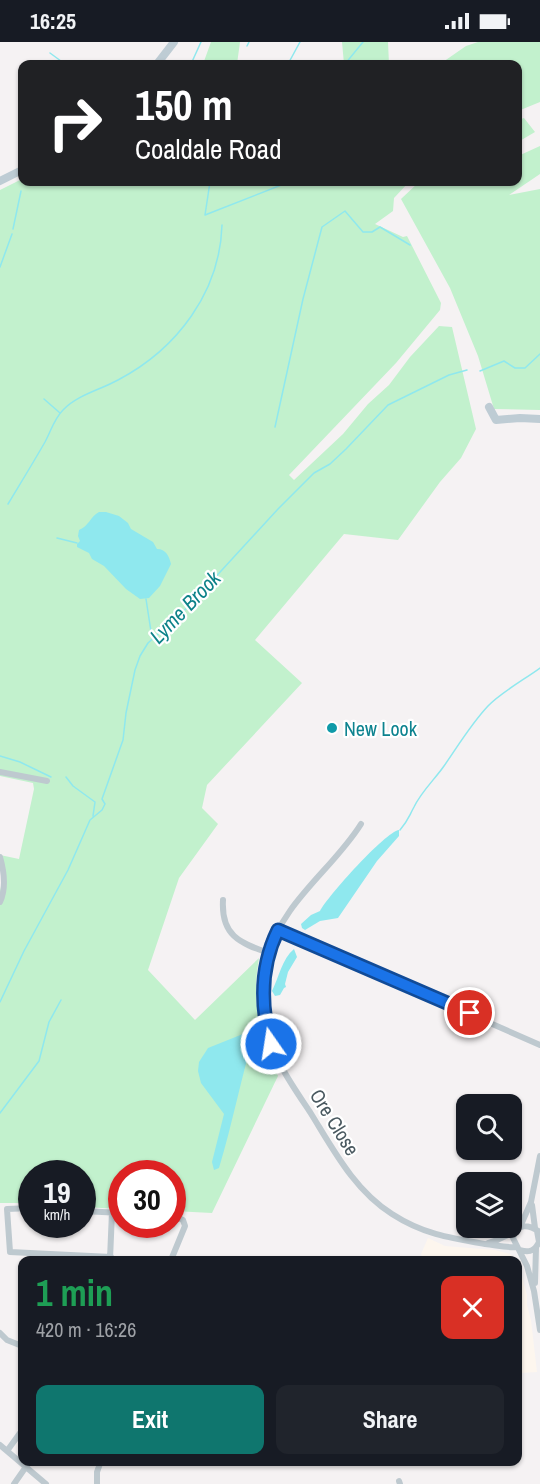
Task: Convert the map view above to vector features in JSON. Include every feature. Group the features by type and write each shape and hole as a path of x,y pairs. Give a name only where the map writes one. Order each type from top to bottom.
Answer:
{"street":[{"path":"160,60 174,42"},
{"path":"0,181 18,172"},
{"path":"489,407 496,420 540,419"},
{"path":"0,772 47,781"},
{"name":"Ore Close","path":"361,824 350,843 292,909 278,930 269,953 263,984 263,1005 271,1044 290,1081 348,1172 377,1203 411,1226 447,1239 518,1249"},
{"path":"0,857 3,872 3,896 0,902"},
{"path":"223,900 225,924 233,936 245,945 269,953"},
{"path":"278,930 540,1045"},
{"path":"522,1220 531,1202 540,1156"},
{"path":"531,1202 540,1237 534,1291"},
{"path":"18,1209 7,1209 10,1252 77,1256"},
{"path":"0,1223 8,1222"},
{"path":"522,1227 527,1225 537,1230"},
{"path":"110,1256 111,1238"},
{"path":"173,1256 180,1238"},
{"name":"Ore Close","path":"484,1243 500,1238"},
{"path":"513,1238 521,1256"},
{"path":"518,1249 527,1252 538,1246"},
{"path":"522,1260 534,1291 540,1330"},
{"path":"0,1333 7,1340 18,1344"},
{"path":"7,1451 18,1436"},
{"path":"0,1445 18,1460"},
{"path":"97,1484 99,1466"},
{"path":"14,1484 26,1467 46,1484"}],"shaded area":[{"path":"428,1238 445,1246 495,1250 512,1256 422,1256"},
{"path":"522,1276 531,1320 537,1372 522,1373"}],"green space":[{"path":"211,42 240,42 238,60 204,60"},
{"path":"342,42 388,42 389,60 344,60"},
{"path":"478,42 540,42 540,102 522,109 522,60 446,60 466,46"},
{"path":"524,118 535,132 522,140 522,119"},
{"path":"540,146 540,174 509,195 540,189 540,410 494,409 478,356 450,288 401,199 415,186 522,186 522,154"},
{"path":"18,181 18,186 405,186 394,198 393,211 375,224 403,237 407,236 441,303 440,310 396,363 289,475 294,480 343,434 368,404 389,385 410,357 439,326 452,327 476,429 461,458 440,482 398,540 344,534 255,640 302,683 207,785 202,808 218,824 179,878 148,970 195,1020 259,958 256,990 259,1018 266,1046 278,1076 212,1213 186,1212 186,1160 108,1160 108,1208 96,1208 96,1160 18,1160 18,1203 0,1203 0,891 2,881 0,855 19,859 34,789 33,783 0,776 0,190"}],"water":[{"path":"99,512 119,516 128,523 131,529 153,542 157,549 163,550 168,556 171,564 160,586 149,598 140,599 126,589 104,566 92,559 89,553 77,547 80,541 79,530"},
{"path":"399,830 399,836 377,861 338,918 320,921 305,930 302,928 301,924 320,911 345,879 370,853 392,833"},
{"path":"294,949 297,957 288,972 286,987 280,995 275,996 272,991 284,963"},
{"path":"253,1030 255,1032 224,1151 219,1168 214,1170 212,1162 224,1114 201,1083 198,1071 199,1062 208,1048"}],"waterway":[{"path":"193,60 201,42"},
{"path":"247,46 249,42"},
{"path":"290,60 300,42"},
{"path":"348,60 363,42"},
{"path":"50,53 60,60"},
{"path":"209,186 205,215 279,186"},
{"path":"13,229 21,191"},
{"path":"275,427 303,299 322,227 345,211 363,232 372,232 380,227 410,245"},
{"path":"8,504 63,410 82,397 139,367 159,352 191,316 204,295 213,273 222,225"},
{"path":"0,267 12,234"},
{"name":"Lyme Brook","path":"480,371 504,361 515,368 525,368 540,354"},
{"name":"Lyme Brook","path":"0,1002 24,951 68,870 90,820 102,810 105,804 102,799 123,740 135,670 148,643 188,607 314,473 330,464 388,405 449,375 467,370"},
{"path":"44,399 60,413"},
{"path":"57,538 77,543"},
{"path":"146,599 152,638"},
{"path":"400,830 420,796 488,706 540,668"},
{"path":"0,756 20,762 51,777"},
{"path":"66,777 73,786 95,802 93,816"},
{"path":"0,1113 39,1061 49,1022 61,1000"}],"place":[{"name":"New Look","path":"332,728"}],"route":[{"path":"271,1044 265,1024 263,984 267,960 278,930 470,1013"}]}
